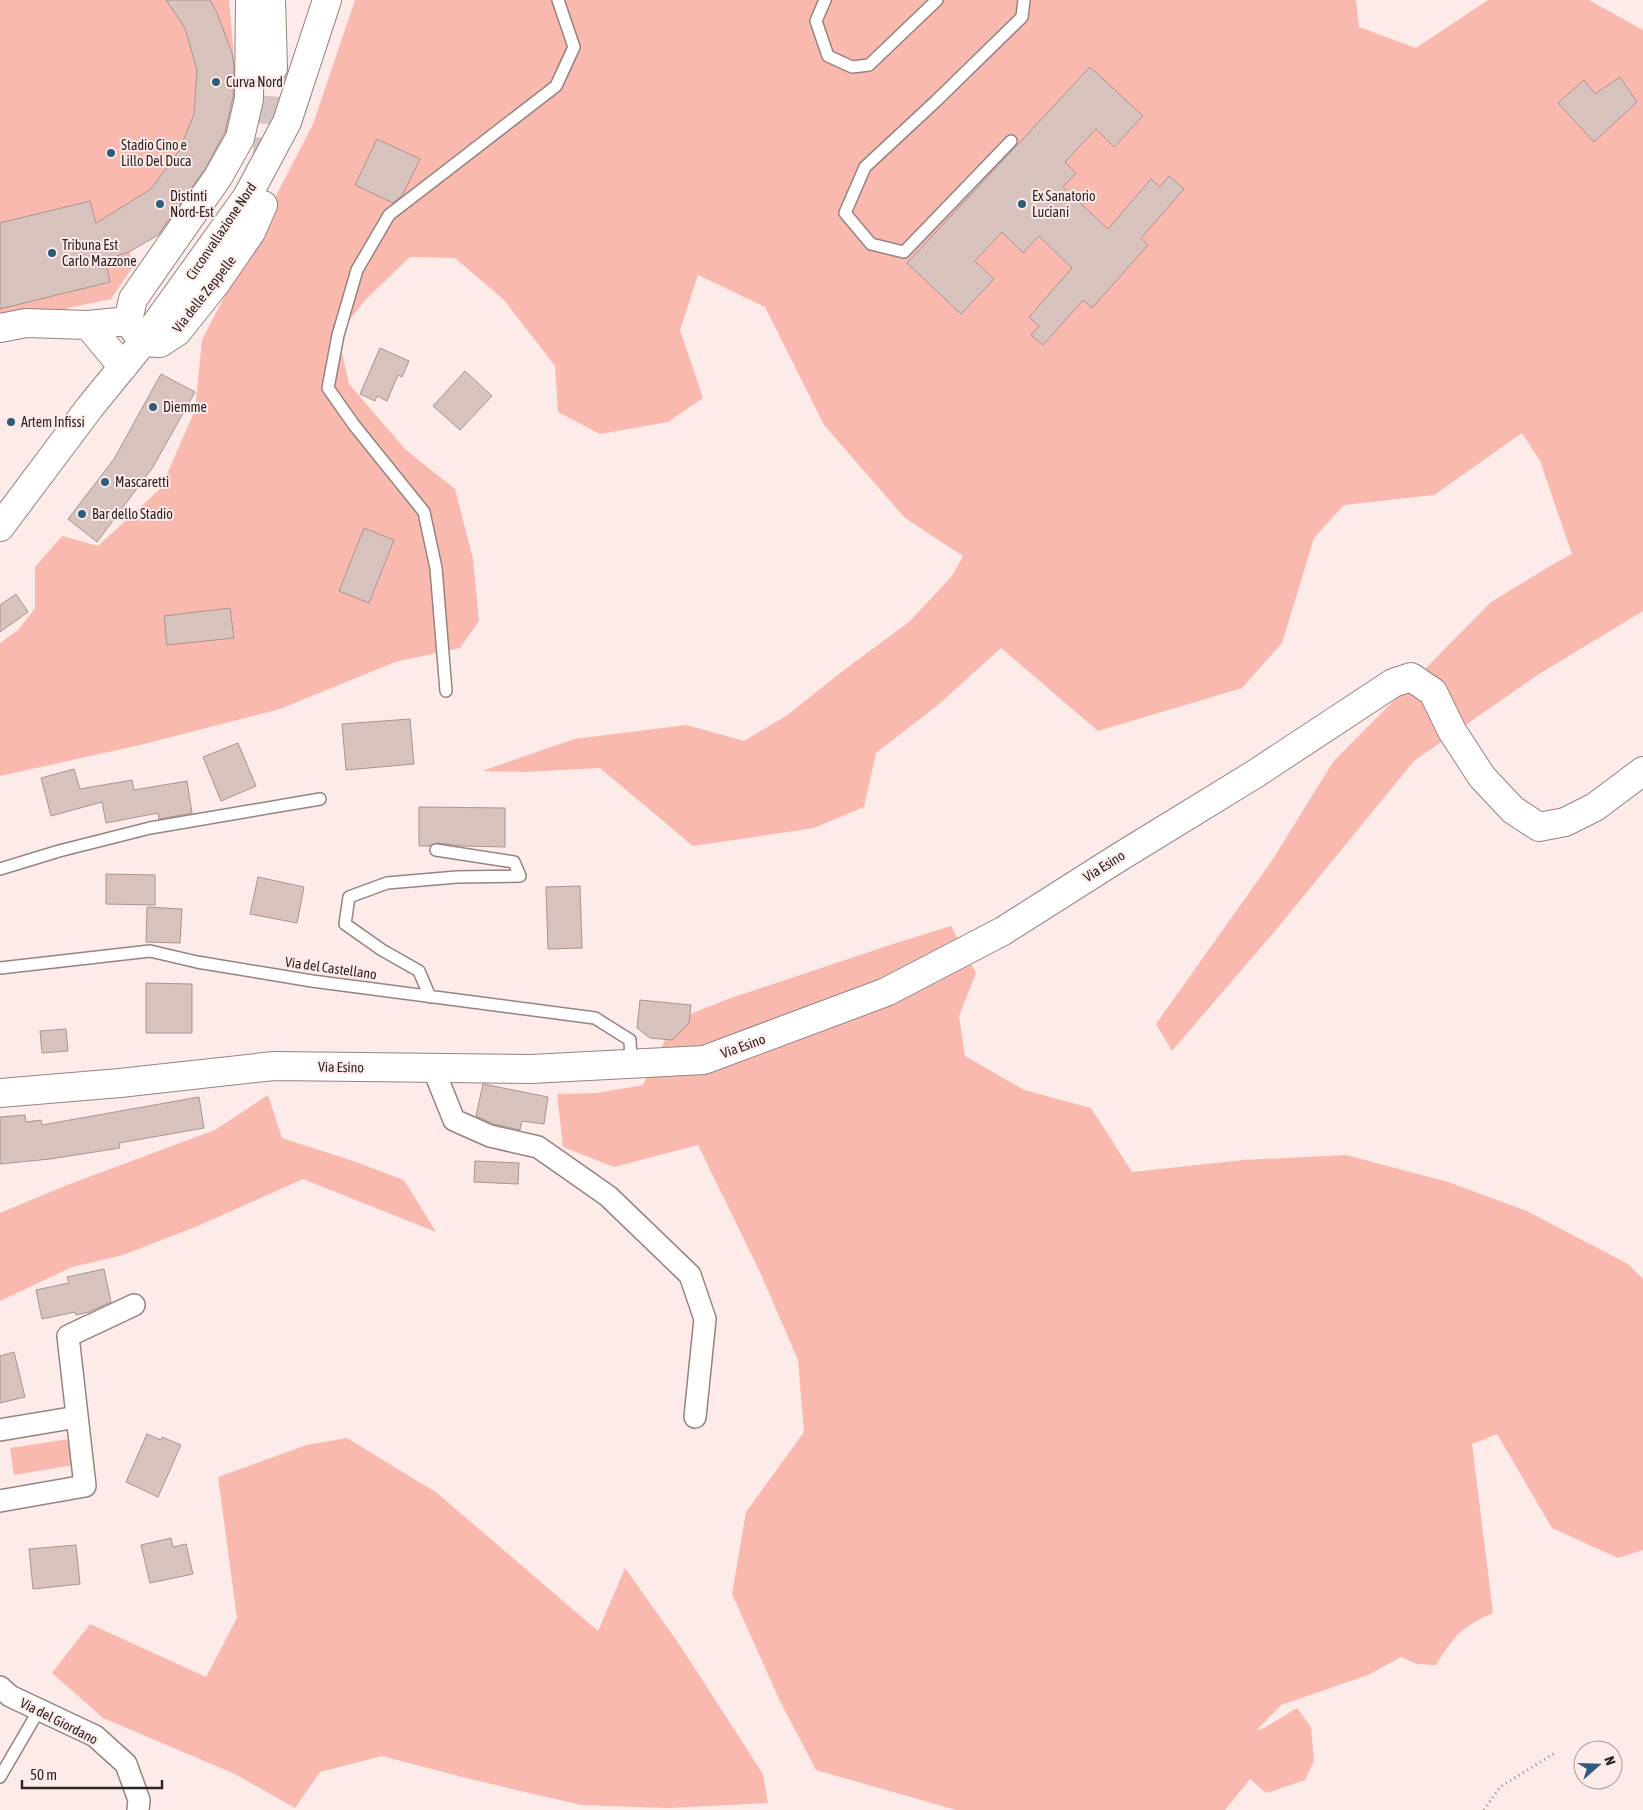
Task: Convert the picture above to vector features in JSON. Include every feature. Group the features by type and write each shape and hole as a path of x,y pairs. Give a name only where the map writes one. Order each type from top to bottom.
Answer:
{"street":[{"path":"0,527 90,407 143,342 128,320 133,299 218,177 240,138 250,99 250,0"},
{"path":"271,0 273,68"},
{"name":"Circonvallazione Nord","path":"143,342 247,196 287,122 327,0"},
{"name":"Via delle Zeppelle","path":"143,342 160,343 177,332 216,283 251,232 263,204"},
{"path":"0,328 26,323 88,325 128,320"},
{"path":"88,325 123,367"},
{"name":"Via Esino","path":"0,1093 120,1083 274,1066 531,1069 704,1060 886,992 1003,931 1255,774 1393,683 1411,677 1433,692 1452,731 1482,776 1513,810 1539,827 1565,822 1595,807 1643,771"},
{"path":"433,1068 454,1120 490,1136 538,1147 608,1196 690,1275 706,1319 695,1417"},
{"path":"1,1496 85,1486 68,1336 134,1305"},
{"path":"0,1430 77,1417"},
{"name":"Via del Giordano","path":"0,1687 10,1696 95,1736 126,1764 140,1800 138,1810"}],"lane":[{"path":"446,691 436,568 424,512 354,425 328,388 338,334 357,270 388,215 556,86 574,47 558,0"},
{"path":"825,0 816,21 828,56 852,67 869,65 937,0"},
{"path":"1011,141 904,252 871,244 845,213 866,167 936,102 1022,17 1024,0"},
{"path":"0,869 59,851 150,828 320,800"},
{"path":"430,997 418,971 382,950 345,924 349,897 387,883 457,877 520,876 514,862 436,850"},
{"name":"Via del Castellano","path":"0,968 150,951 197,962 312,981 595,1018 630,1040 631,1064"},
{"path":"0,1777 39,1710"}],"path":[{"path":"1484,1810 1500,1787 1555,1753"}],"shaded area":[{"name":"Stadio Cino e Lillo Del Duca","path":"0,0 229,0 237,93 230,134 184,215 161,234 129,251 134,265 111,299 68,308 57,334 0,339"},
{"path":"355,0 1356,0 1359,27 1416,48 1488,0 1589,0 1643,30 1643,611 1539,674 1414,761 1275,931 1172,1051 1156,1024 1273,859 1333,762 1491,602 1572,554 1540,461 1522,433 1434,495 1344,505 1314,538 1282,643 1242,688 1098,731 1001,648 938,705 876,753 864,807 814,828 693,846 600,768 526,772 482,771 574,739 687,725 744,741 786,716 909,622 952,576 963,556 905,518 824,425 765,307 698,275 680,330 703,398 668,422 600,434 558,412 555,366 504,300 455,258 410,257 365,300 338,335 349,384 406,450 455,489 473,559 479,621 460,648 395,662 280,709 140,745 0,776 0,643 18,630 35,608 35,567 62,536 98,546 161,488 195,410 202,340 313,124"},
{"path":"951,926 976,973 959,1016 965,1056 1024,1090 1091,1108 1132,1172 1243,1160 1346,1155 1448,1182 1527,1211 1628,1264 1643,1279 1643,1550 1618,1558 1552,1528 1497,1434 1472,1444 1493,1613 1473,1623 1459,1633 1436,1665 1417,1664 1401,1657 1368,1675 1281,1705 1256,1731 1297,1708 1311,1727 1314,1761 1305,1780 1266,1793 1250,1779 1225,1810 956,1810 816,1770 780,1701 732,1594 746,1512 804,1432 798,1360 759,1270 698,1145 614,1167 563,1147 557,1094 597,1093 643,1085 669,1032 683,1017 728,999"},
{"path":"268,1095 282,1138 404,1180 436,1232 303,1179 200,1225 123,1255 72,1267 0,1301 0,1213 67,1185 215,1130"},
{"path":"347,1438 437,1493 598,1631 625,1568 679,1644 763,1774 768,1803 668,1808 581,1805 382,1756 320,1772 295,1808 235,1774 103,1718 52,1673 90,1624 206,1677 237,1618 218,1477 307,1445"},
{"path":"69,1439 73,1465 14,1475 10,1448"}],"building":[{"path":"166,0 210,0 217,13 232,53 234,66 233,97 225,132 205,169 158,235 129,252 105,260 110,282 0,309 0,223 90,201 96,223 151,189 179,151 194,114 197,70 185,28"},
{"name":"Ex Sanatorio Luciani","path":"1090,67 1143,116 1114,147 1096,129 1065,162 1076,173 1063,187 1108,229 1151,179 1160,187 1169,176 1184,189 1141,238 1148,245 1092,308 1083,300 1043,345 1031,335 1039,326 1029,317 1072,268 1039,236 1023,253 1002,232 975,261 994,279 961,314 907,263"},
{"path":"1620,77 1637,102 1594,142 1558,103 1584,80 1595,94"},
{"path":"377,139 420,159 403,194 393,203 355,185"},
{"path":"380,348 409,361 402,377 398,375 387,401 377,396 375,401 360,394"},
{"path":"465,371 492,396 460,430 433,406"},
{"path":"161,374 195,392 153,467 97,542 68,519 114,459"},
{"path":"364,528 394,540 369,603 339,591"},
{"path":"16,594 28,612 0,632 0,605"},
{"path":"230,608 234,638 167,645 164,616"},
{"path":"410,719 414,764 346,770 342,724"},
{"path":"238,743 256,786 221,801 203,757"},
{"path":"74,769 80,789 132,780 134,790 187,781 192,813 159,819 158,813 106,823 102,802 51,816 41,778"},
{"path":"419,807 505,808 505,847 462,846 437,843 430,846 419,846"},
{"path":"106,874 155,875 155,905 106,904"},
{"path":"258,877 304,887 297,923 250,914"},
{"path":"580,886 582,948 548,949 546,887"},
{"path":"147,907 182,909 180,943 146,942"},
{"path":"146,983 192,984 192,1033 146,1033"},
{"path":"640,1000 691,1005 689,1023 672,1040 650,1038 637,1028"},
{"path":"66,1029 68,1051 42,1053 40,1031"},
{"path":"483,1084 548,1097 544,1124 522,1121 520,1130 494,1124 476,1116"},
{"path":"199,1097 204,1128 119,1143 120,1148 50,1159 0,1164 0,1117 25,1115 26,1122 41,1120 42,1125"},
{"path":"475,1161 519,1163 518,1184 474,1182"},
{"path":"104,1269 111,1302 89,1312 76,1315 75,1312 42,1319 36,1290 69,1283 67,1277"},
{"path":"14,1352 25,1397 0,1403 0,1356"},
{"path":"147,1434 161,1440 162,1437 181,1445 158,1497 126,1482"},
{"path":"171,1538 173,1547 186,1544 193,1574 150,1583 141,1545"},
{"path":"76,1545 80,1584 33,1589 29,1549"}],"tunnel":[{"path":"266,166 273,68"}],"place":[{"name":"Curva Nord","path":"216,82"},
{"name":"Stadio Cino e Lillo Del Duca","path":"111,153"},
{"name":"Distinti Nord-Est","path":"160,204"},
{"name":"Ex Sanatorio Luciani","path":"1022,204"},
{"name":"Tribuna Est Carlo Mazzone","path":"52,253"},
{"name":"Diemme","path":"153,407"},
{"name":"Artem Infissi","path":"11,422"},
{"name":"Mascaretti","path":"105,482"},
{"name":"Bar dello Stadio","path":"82,514"}]}
